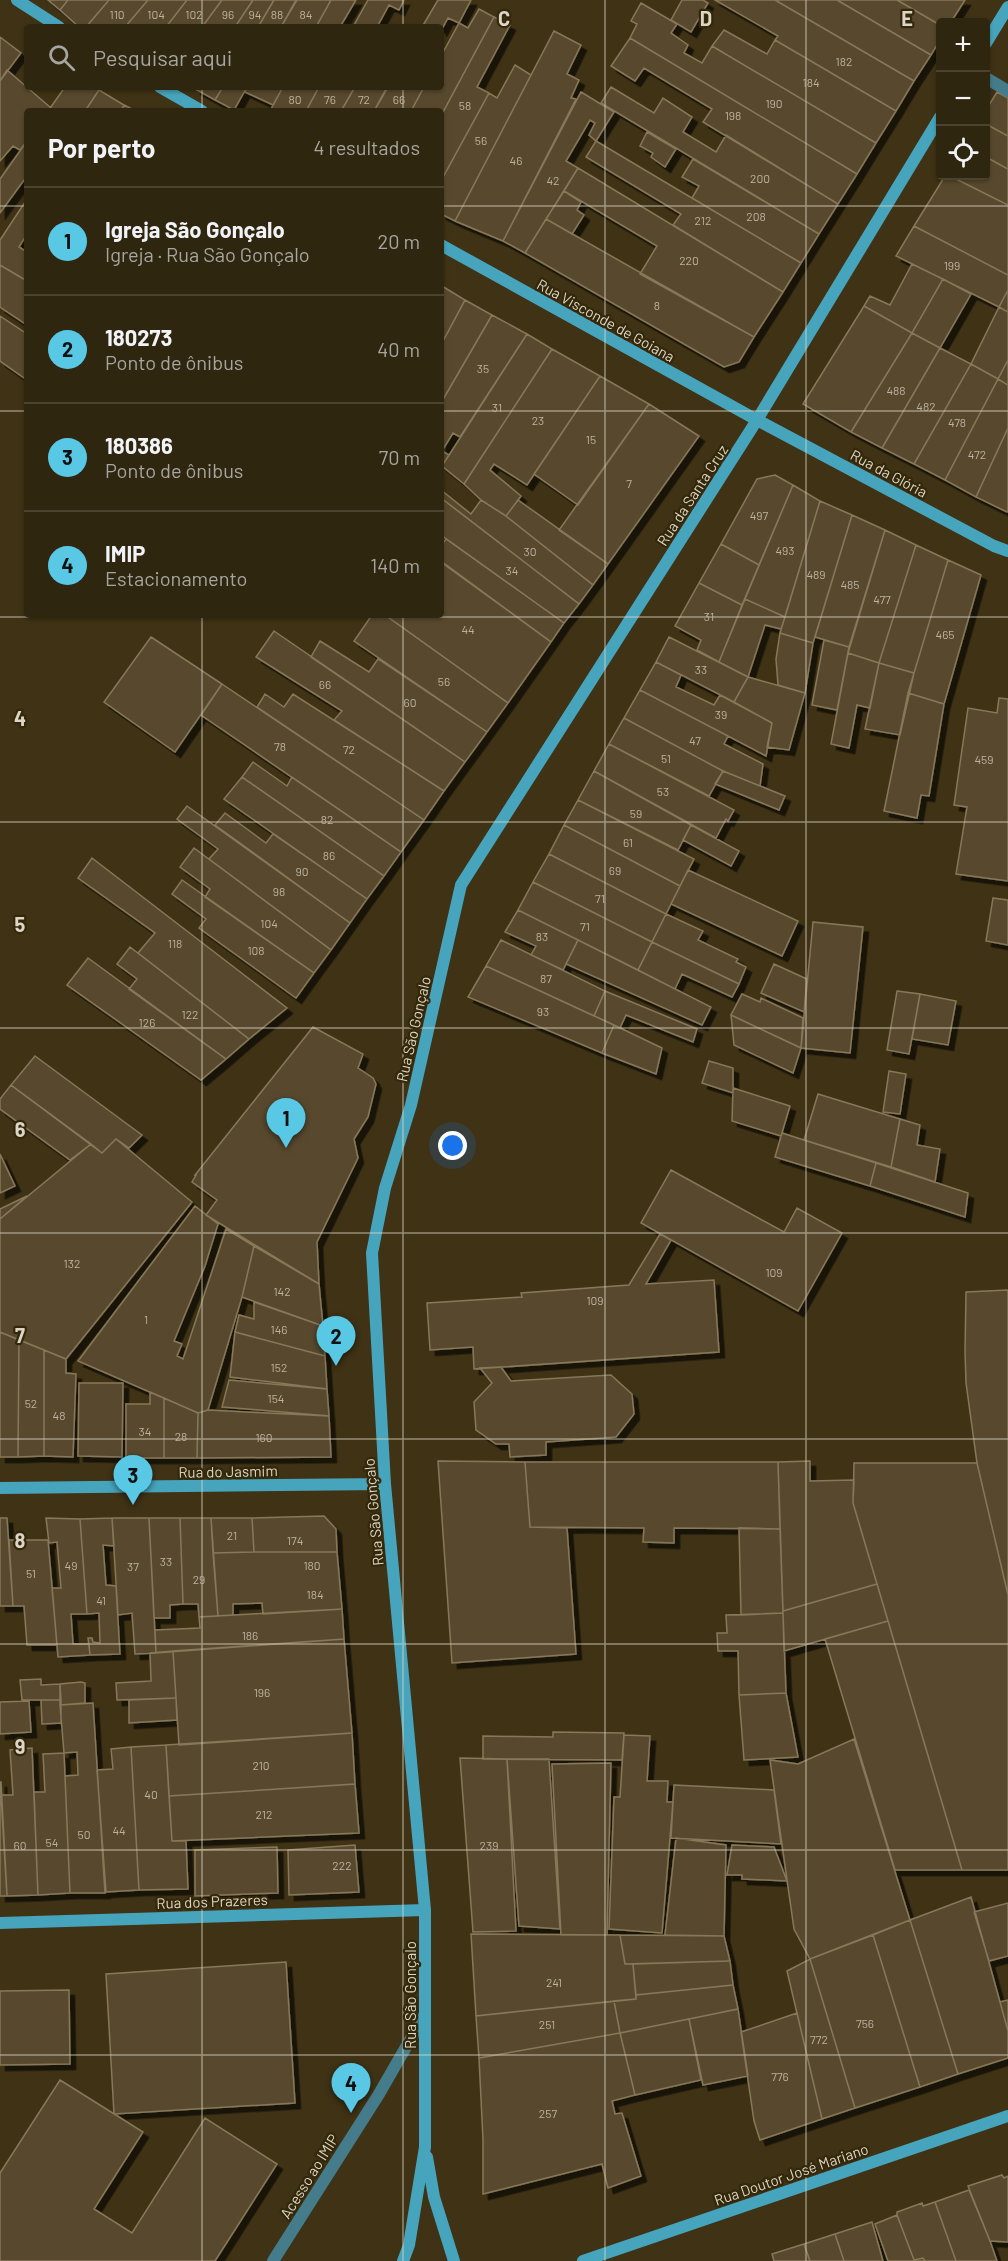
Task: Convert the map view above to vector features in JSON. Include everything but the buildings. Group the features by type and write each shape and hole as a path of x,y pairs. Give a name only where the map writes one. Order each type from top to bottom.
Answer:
{"street":[{"path":"17,0 54,24"},
{"path":"990,36 1008,7"},
{"path":"990,80 1008,91"},
{"path":"165,90 197,108"},
{"name":"Rua da Santa Cruz","path":"461,885 757,420 936,124"},
{"name":"Rua Visconde de Goiana","path":"444,247 757,420"},
{"name":"Rua da Glória","path":"757,420 994,546 1008,551"},
{"name":"Rua São Gonçalo","path":"403,2261 409,2246 425,2147 425,1910 385,1484 372,1253 385,1188 411,1105 461,885"},
{"name":"Rua do Jasmim","path":"0,1488 385,1484"},
{"name":"Rua dos Prazeres","path":"0,1923 425,1910"},
{"name":"Acesso ao IMIP","path":"273,2261 379,2094 425,2014"},
{"name":"Rua Doutor José Mariano","path":"583,2261 1008,2116"},
{"name":"Rua São Gonçalo","path":"425,2147 434,2197 454,2261"}],"place":[{"name":"Igreja São Gonçalo","path":"286,1148"},
{"name":"180273","path":"336,1366"},
{"name":"180386","path":"133,1505"},
{"name":"IMIP","path":"351,2113"}]}
